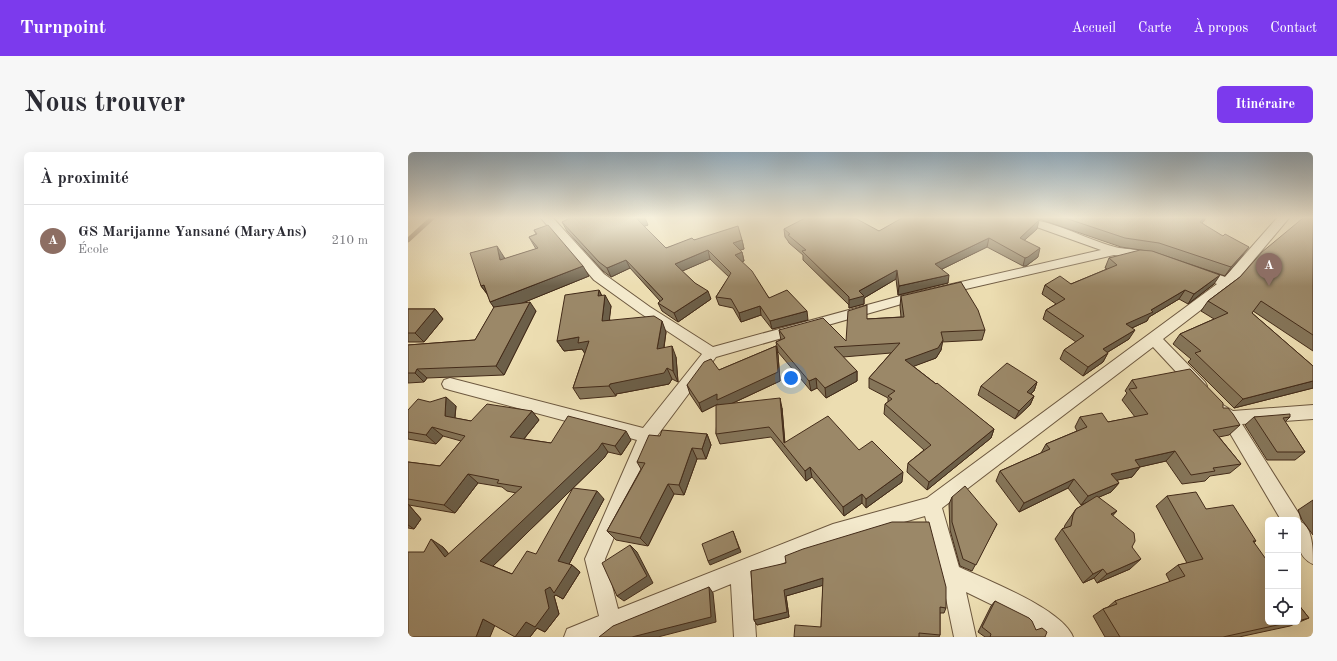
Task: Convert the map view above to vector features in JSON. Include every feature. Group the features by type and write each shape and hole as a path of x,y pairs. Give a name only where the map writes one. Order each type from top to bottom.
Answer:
{"street":[{"path":"567,241 599,277 712,353"},
{"path":"1085,241 1114,251 1150,256 1164,260"},
{"path":"575,637 833,533 932,504 1227,283 1260,241"},
{"path":"611,622 594,559 647,436 712,353 904,298 1114,251"},
{"path":"1185,268 1227,283"},
{"path":"1154,339 1230,418 1290,517"},
{"path":"450,384 647,436"},
{"path":"1230,418 1313,412"},
{"path":"932,504 951,574 964,637"},
{"path":"1301,535 1313,554"},
{"path":"742,569 745,637"},
{"path":"951,574 1027,610 1062,637"}],"building":[{"path":"532,241 561,241 583,266 490,302 484,285 481,286 470,253 497,246 500,260 538,248"},
{"path":"579,241 659,241 666,248 685,241 740,241 733,243 742,252 735,255 752,271 769,298 787,290 807,311 770,321 760,306 739,313 731,299 716,297 731,273 708,250 675,264 695,283 708,291 674,313 658,303 663,299 626,260 607,268 599,262"},
{"path":"795,241 984,241 935,264 949,275 899,286 897,270 859,291 864,296 849,300 849,297 802,251 806,250"},
{"path":"994,241 1025,241 1040,248 1025,258"},
{"path":"1143,241 1237,241 1249,247 1231,267 1159,243"},
{"path":"1276,241 1313,241 1313,335 1261,301 1252,313 1313,366 1313,381 1243,399 1195,353 1201,351 1180,334 1228,313 1208,301 1240,277 1262,252"},
{"path":"1140,250 1152,251 1220,275 1194,294 1185,290 1151,310 1153,312 1126,324 1135,330 1103,349 1108,353 1088,367 1064,350 1084,336 1046,310 1065,299 1045,285 1060,276 1071,284 1117,265 1109,258"},
{"path":"961,282 978,310 985,330 941,332 943,340 938,348 905,360 936,384 937,383 994,429 929,482 908,463 931,445 885,404 892,399 888,396 895,391 869,378 900,343 834,347 857,371 825,388 816,378 809,381 776,342 785,338 779,330 823,318 846,341 848,311 867,305 867,319 904,317 901,296"},
{"path":"599,290 598,296 605,295 602,321 654,316 662,321 657,349 672,346 673,371 667,368 664,373 610,384 609,386 573,388 589,341 578,343 579,337 557,341 565,295"},
{"path":"530,302 496,366 417,369 415,373 408,373 408,345 475,340 494,307"},
{"path":"408,309 435,309 415,333 408,333"},
{"path":"776,346 778,372 717,400 717,394 699,403 687,385 704,362 711,359 719,370"},
{"path":"1007,363 1037,382 1027,392 1034,396 1019,411 981,386"},
{"path":"1190,369 1223,403 1223,408 1228,408 1240,425 1213,430 1241,464 1213,468 1215,471 1191,475 1175,451 1135,460 1140,467 1111,474 1119,483 1088,496 1074,479 1024,503 1000,471 1050,449 1046,444 1087,427 1080,417 1102,413 1108,422 1148,414 1129,389 1137,388 1132,380"},
{"path":"446,397 445,416 471,421 487,404 532,411 510,437 551,443 568,416 626,431 615,446 602,443 598,449 480,561 512,574 527,551 536,554 573,488 597,491 558,561 572,565 554,593 550,587 545,590 549,608 535,627 526,622 515,637 483,619 476,637 408,637 408,552 424,552 431,539 445,557 522,487 497,483 499,480 468,474 444,505 408,499 408,462 440,466 465,436 432,427 426,435 408,432 408,410 418,399 430,402"},
{"path":"780,398 784,443 828,416 859,450 872,441 903,472 866,499 862,494 843,507 810,467 805,471 769,427 716,434 716,405"},
{"path":"1290,414 1290,417 1283,418 1305,452 1277,452 1254,417"},
{"path":"662,430 707,434 702,449 692,448 679,485 668,484 640,538 607,531 645,463 637,462 649,435 660,436"},
{"path":"965,486 997,524 976,565 963,559 952,522 952,497"},
{"path":"1196,492 1206,509 1233,505 1256,541 1253,541 1265,558 1265,625 1277,625 1223,637 1120,637 1103,609 1117,604 1115,601 1185,576 1178,565 1203,559 1167,496"},
{"path":"1097,496 1117,511 1111,514 1134,533 1135,541 1132,547 1141,559 1107,574 1103,569 1093,574 1062,529 1071,526 1076,509"},
{"path":"892,522 929,522 946,587 946,608 940,607 940,635 919,633 919,637 794,637 795,625 821,627 823,578 784,590 787,612 754,620 751,571 786,563 785,556 803,549"},
{"path":"733,531 739,548 708,561 702,544"},
{"path":"630,545 647,576 617,596 602,563"},
{"path":"709,587 711,617 632,637 599,637 613,626"},
{"path":"995,601 1029,618 1036,630 1042,628 1047,632 1045,637 990,637 991,634 982,627"},
{"path":"1301,608 1309,618 1301,620"}],"place":[{"name":"GS Marijanne Yansané (MaryAns)","path":"1269,286"}]}
